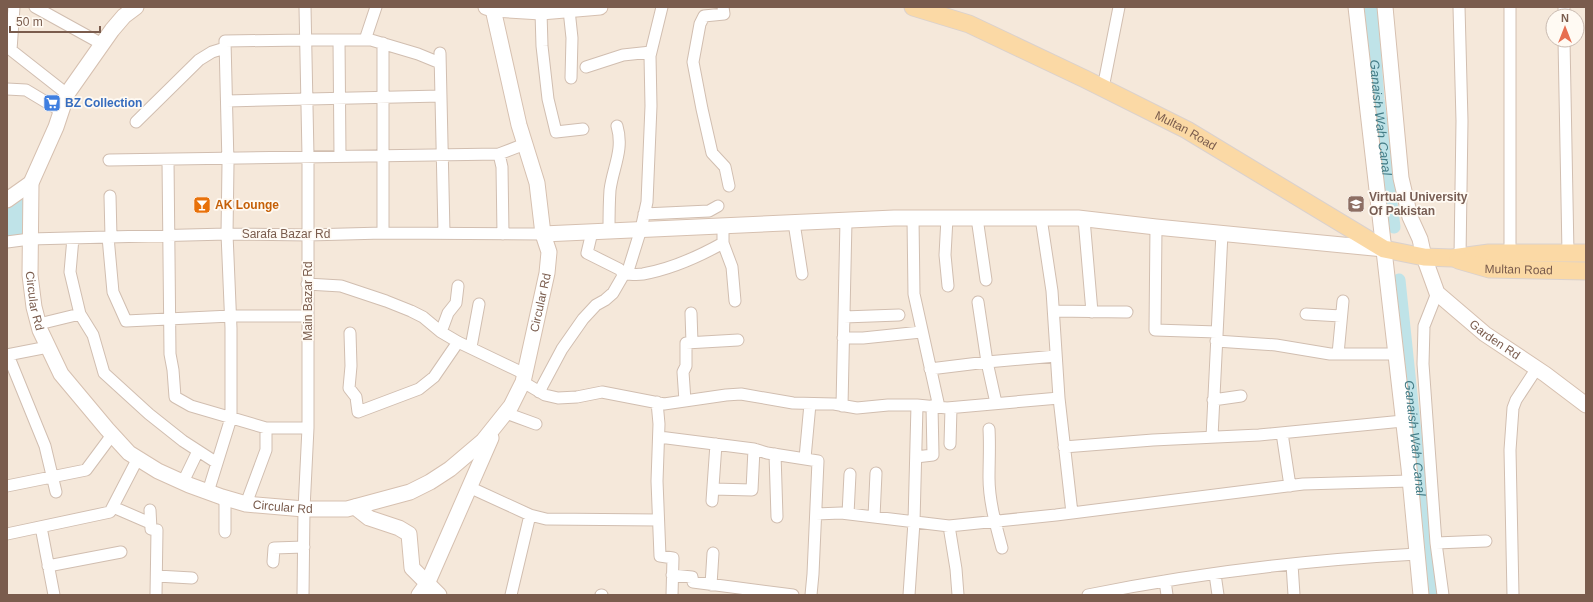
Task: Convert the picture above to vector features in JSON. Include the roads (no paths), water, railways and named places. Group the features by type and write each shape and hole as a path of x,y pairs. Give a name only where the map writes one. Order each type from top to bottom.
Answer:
{"main road":[{"name":"Multan Road","path":"913,7 969,24 1187,130 1384,249 1424,257 1456,258 1489,253 1586,253"},
{"name":"Multan Road","path":"1456,258 1489,269 1586,271"}],"street":[{"path":"14,7 11,50 67,94"},
{"path":"35,7 102,44"},
{"name":"Circular Rd","path":"136,7 124,16 102,44 67,94 44,155 31,183 30,275 34,307 39,324 61,374 112,435 129,452 158,471 226,498 246,504 304,509 347,509 410,492 430,482 471,452 483,441 511,406 524,378 547,273 549,252 543,234 537,183 525,144 490,8 541,12 600,7"},
{"name":"Main Bazar Rd","path":"303,595 304,509 308,428 308,156 304,7"},
{"path":"365,40 376,7"},
{"path":"539,392 562,349 583,319 596,305 613,294 625,274 640,229 647,195 651,106 651,52 662,7"},
{"path":"723,7 724,14 704,16 700,24 692,62 712,153 725,167 729,186"},
{"path":"1102,88 1119,7"},
{"path":"1356,7 1410,481 1421,595"},
{"name":"Garden Rd","path":"1385,7 1401,178 1410,217 1420,239 1424,257 1437,293 1485,334 1537,368 1586,405"},
{"path":"1456,258 1462,121 1459,7"},
{"path":"1510,7 1510,253"},
{"path":"569,10 572,38 571,78"},
{"path":"541,12 542,46 548,99 556,132 583,129"},
{"path":"339,40 340,156"},
{"path":"208,492 231,418 231,316 227,234 228,158 225,41 365,40 383,43 418,54 440,58 444,233"},
{"path":"383,43 383,233"},
{"path":"136,122 200,60 212,52 225,48"},
{"path":"1564,48 1568,253"},
{"path":"586,67 623,55 651,52"},
{"path":"7,89 26,90 61,111"},
{"path":"227,101 441,96"},
{"path":"609,231 610,191 619,152 620,137 617,126"},
{"path":"110,160 499,154 525,144"},
{"path":"499,154 502,166 502,234"},
{"path":"168,160 170,354 174,370 175,397 191,406 266,428 308,428"},
{"path":"7,200 31,183"},
{"path":"110,196 110,237 113,292 126,321 231,316 308,316"},
{"path":"644,214 710,211 718,206"},
{"path":"543,234 912,218 1041,218 1084,219 1384,249"},
{"path":"912,218 914,294 930,369 936,407 933,455 916,457"},
{"path":"947,218 945,255 948,286"},
{"path":"977,218 986,280"},
{"path":"1041,218 1052,291 1059,398 1072,513"},
{"path":"1084,219 1092,312"},
{"path":"842,406 846,221"},
{"path":"794,223 802,274"},
{"path":"723,226 723,243 732,267 735,301"},
{"path":"1156,227 1155,330 1216,336 1330,354 1395,354"},
{"path":"592,232 588,253 619,269 625,274 642,274 660,270 696,258 723,243"},
{"path":"1212,437 1222,233"},
{"name":"Sarafa Bazar Rd","path":"7,242 30,239 227,234 543,234"},
{"path":"73,238 70,272 80,314 92,335 104,373 148,414 183,441 217,463"},
{"path":"307,284 341,286 411,310 423,317 441,332 458,342 471,347 524,378 539,392 558,398 577,397 602,392 664,404 741,394 793,403 857,408 888,405 917,405 951,408 1059,398"},
{"path":"441,332 448,312 456,303 458,286"},
{"path":"1437,293 1424,326 1423,364 1436,543 1442,595"},
{"path":"1338,354 1343,301"},
{"path":"978,302 987,362 996,403"},
{"path":"471,347 479,304"},
{"path":"1054,311 1127,312"},
{"path":"691,313 692,343"},
{"path":"39,324 80,314"},
{"path":"1306,314 1341,316"},
{"path":"844,317 899,315"},
{"path":"843,338 863,338 921,332"},
{"path":"350,333 351,366 349,388 356,397 358,412 419,389 434,377 458,342"},
{"path":"685,401 684,372 686,366 686,343 738,340"},
{"path":"48,347 8,355 45,446 56,492"},
{"path":"930,369 1056,356"},
{"path":"1513,595 1510,450 1513,408 1516,400 1537,368"},
{"path":"1213,400 1241,396"},
{"path":"657,402 659,424 657,481 660,556 673,558 672,595"},
{"path":"805,458 810,404"},
{"path":"909,595 914,522 917,405"},
{"path":"950,444 951,408"},
{"path":"506,413 536,424"},
{"path":"1064,446 1282,433 1403,421"},
{"path":"423,589 496,426"},
{"path":"246,504 266,450 266,428"},
{"path":"989,429 989,479 995,522 1002,548"},
{"path":"1282,433 1290,486"},
{"path":"7,486 86,470 112,435"},
{"path":"658,438 754,449 818,461 811,595"},
{"path":"712,502 716,444"},
{"path":"713,489 752,490 754,449"},
{"path":"183,482 198,451"},
{"path":"775,454 777,517"},
{"path":"7,534 110,512 138,458"},
{"path":"874,517 876,473"},
{"path":"848,514 850,474"},
{"path":"816,514 848,514 949,526 1072,513 1290,486 1410,481"},
{"path":"469,487 530,515 546,518 658,520"},
{"path":"225,532 226,498"},
{"path":"113,507 150,523"},
{"path":"355,507 368,518 399,528 409,534 412,568 423,589 439,595"},
{"path":"150,510 151,529 157,530 156,595"},
{"path":"511,595 530,515"},
{"path":"949,526 956,569 958,595"},
{"path":"40,527 54,595"},
{"path":"1436,543 1486,541"},
{"path":"273,562 274,548 304,547"},
{"path":"48,566 121,552"},
{"path":"711,584 713,553"},
{"path":"1088,595 1129,591 1165,581 1292,564 1356,557 1417,554"},
{"path":"1292,564 1294,595"},
{"path":"1215,574 1218,595"},
{"path":"672,575 692,577 693,582 793,595"},
{"path":"157,576 192,578"},
{"path":"1165,581 1167,595"}],"water":[{"path":"27,194 23,235 7,237 7,206"}],"waterway":[{"name":"Ganaish Wah Canal","path":"1371,7 1378,99 1394,227"},
{"name":"Ganaish Wah Canal","path":"1399,280 1432,595"}],"place":[{"name":"BZ Collection","path":"52,103"},
{"name":"Virtual University Of Pakistan","path":"1356,204"},
{"name":"AK Lounge","path":"202,205"}]}
